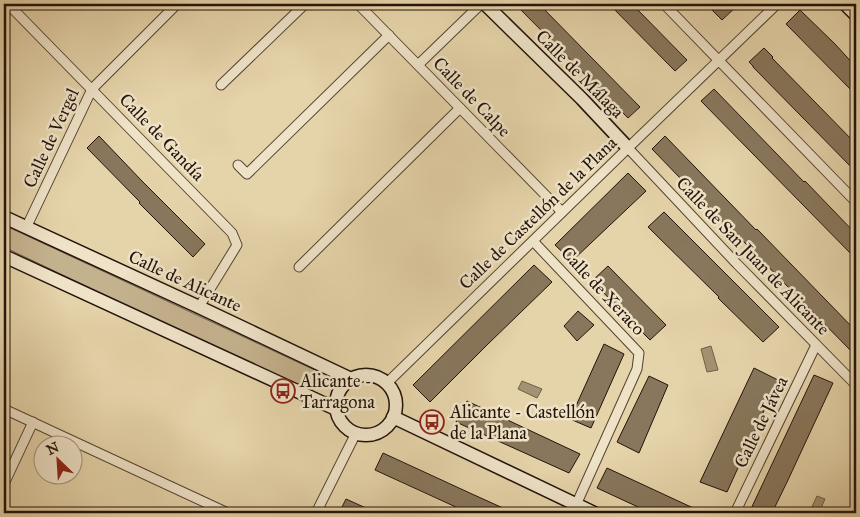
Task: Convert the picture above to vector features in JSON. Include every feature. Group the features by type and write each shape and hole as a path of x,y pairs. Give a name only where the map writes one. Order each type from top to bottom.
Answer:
{"street":[{"name":"Calle de Gandía","path":"8,4 232,233 237,245 199,307"},
{"name":"Calle de Vergel","path":"26,228 92,89 177,4"},
{"path":"221,85 305,4"},
{"name":"Calle de Calpe","path":"358,4 562,212"},
{"path":"418,65 481,4"},
{"name":"Calle de Málaga","path":"485,4 582,99 628,148"},
{"path":"664,4 856,202"},
{"name":"Calle de Castellón de la Plana","path":"387,383 777,4"},
{"path":"845,4 856,15"},
{"path":"238,165 247,174 389,35"},
{"path":"299,267 460,108"},
{"name":"Calle de San Juan de Alicante","path":"628,148 737,264 856,386"},
{"name":"Calle de Alicante","path":"4,217 351,379"},
{"name":"Calle de Xeraco","path":"533,241 639,353 637,369 576,505"},
{"path":"4,256 336,410"},
{"name":"Calle de Jávea","path":"735,513 816,345"},
{"path":"366,375 373,376 387,383 392,390 396,408 389,424 382,430 365,434 356,433 343,424 336,410 336,400 344,384 358,376 366,375"},
{"path":"4,409 228,513"},
{"path":"393,416 594,513"},
{"path":"4,484 32,422"},
{"path":"316,513 356,433"}],"shaded area":[{"path":"4,225 321,373 311,393 4,247"},
{"path":"711,346 718,370 707,372 701,349"},
{"path":"522,381 542,389 537,398 518,389"},
{"path":"817,496 825,499 819,513 809,513"}],"building":[{"path":"515,4 539,4 640,107 628,118"},
{"path":"609,4 632,4 687,60 675,71"},
{"path":"706,4 739,4 722,20"},
{"path":"800,10 856,67 856,95 786,24"},
{"path":"764,48 856,144 856,172 749,62"},
{"path":"714,89 856,234 856,259 701,101"},
{"path":"99,136 205,244 193,257 87,148"},
{"path":"665,136 856,331 856,356 652,149"},
{"path":"628,173 646,191 572,261 555,245"},
{"path":"664,212 779,327 763,342 648,227"},
{"path":"534,265 552,282 430,402 413,385"},
{"path":"608,266 666,325 650,340 592,281"},
{"path":"578,311 594,325 577,341 564,326"},
{"path":"604,344 624,354 591,428 570,419"},
{"path":"754,368 778,380 727,492 700,482"},
{"path":"814,375 833,383 788,480 772,513 749,513"},
{"path":"649,376 668,385 639,453 617,442"},
{"path":"467,401 580,454 569,473 456,422"},
{"path":"383,453 514,513 469,513 375,470"},
{"path":"607,468 704,513 651,513 597,488"},
{"path":"346,499 377,513 339,513"}],"place":[{"name":"Alicante - Tarragona","path":"283,391"},
{"name":"Alicante - Castellón de la Plana","path":"432,422"}]}
